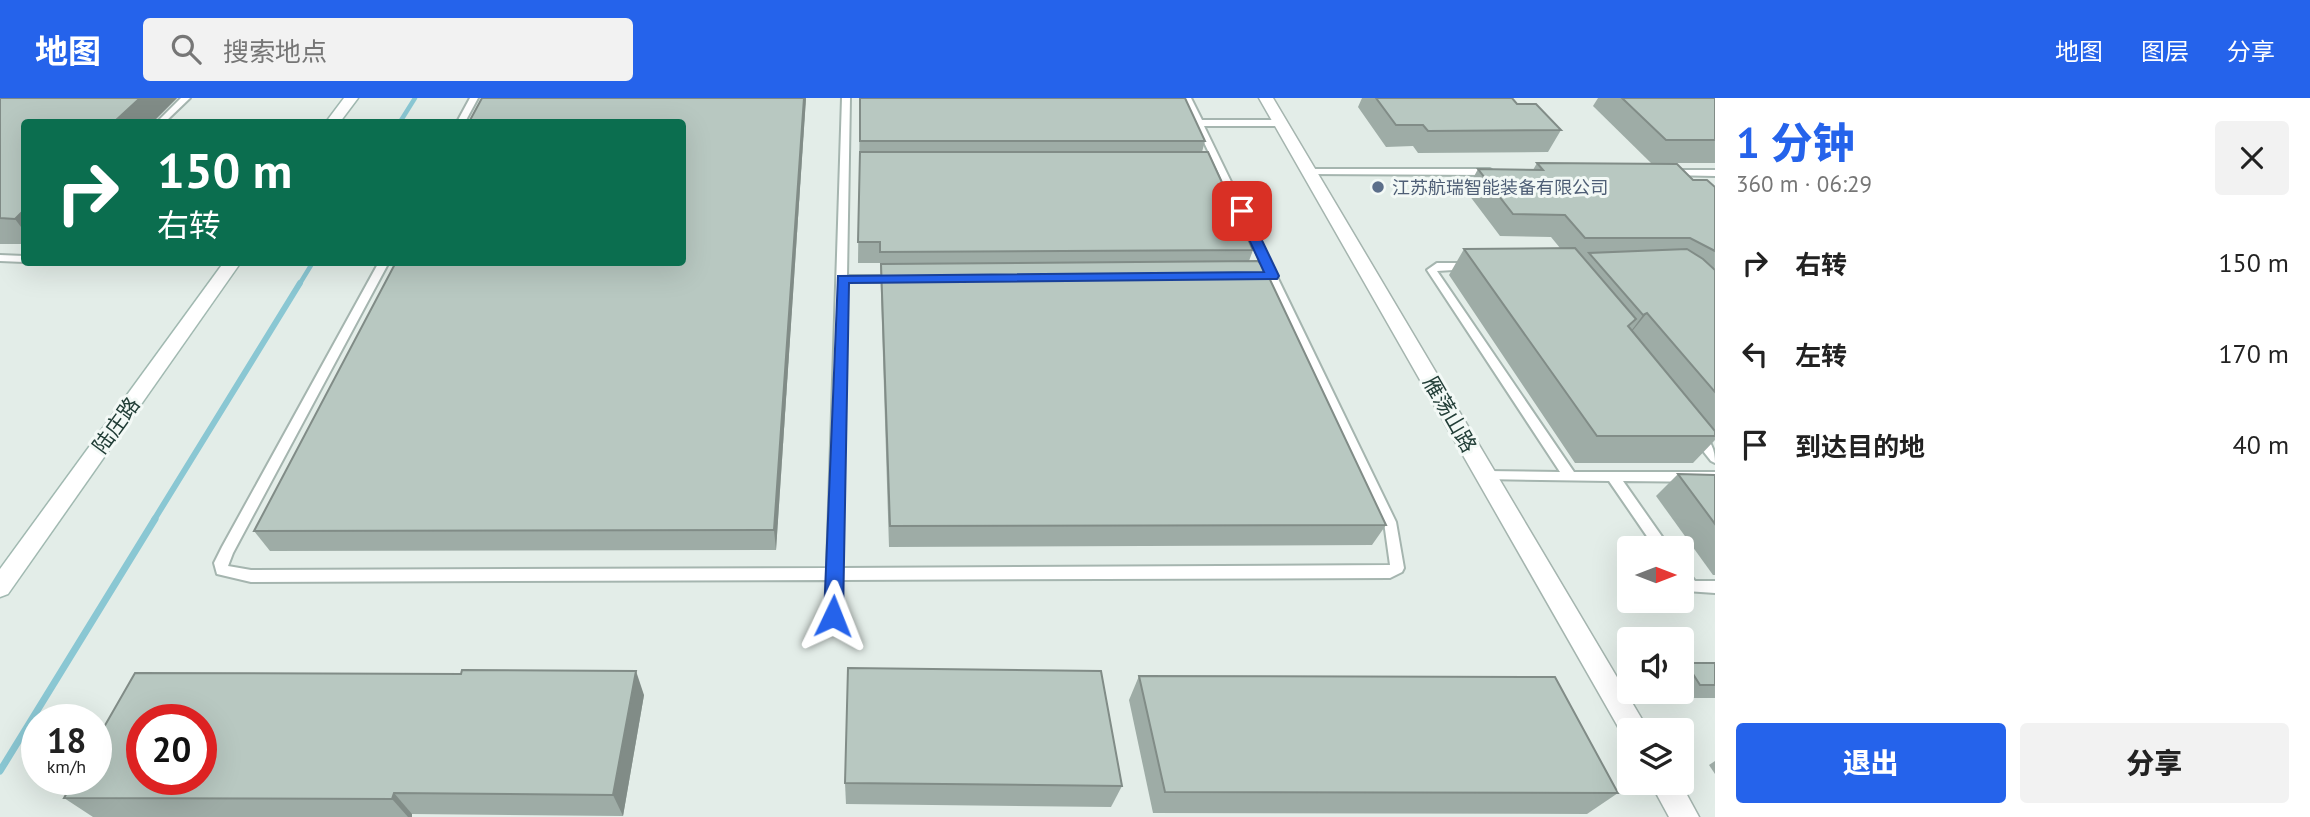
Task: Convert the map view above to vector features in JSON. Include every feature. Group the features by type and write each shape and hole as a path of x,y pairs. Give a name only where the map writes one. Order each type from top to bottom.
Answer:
{"street":[{"path":"335,119 351,98"},
{"name":"雁荡山路","path":"1266,98 1627,718"},
{"name":"陆庄路","path":"0,587 230,266"},
{"path":"1672,795 1685,817"}],"lane":[{"path":"164,119 186,98"},
{"path":"463,119 474,98"},
{"path":"833,616 846,98"},
{"path":"382,266 227,551 221,563 222,570 251,576 1390,572 1397,568 1390,522 1266,276 1221,167 1187,98"},
{"path":"1199,124 1280,123"},
{"path":"845,167 859,167"},
{"path":"1207,167 1221,167"},
{"path":"1309,172 1498,172"},
{"path":"1661,173 1715,173"},
{"path":"0,258 21,259"},
{"path":"1477,266 1437,266 1433,270 1570,476"},
{"path":"842,279 912,279"},
{"path":"1689,426 1715,458"},
{"path":"1486,476 1709,477 1715,493"},
{"path":"1612,477 1654,536"},
{"path":"1694,587 1715,587"}],"building":[{"path":"0,98 140,98 117,119 21,119 21,213 15,219 0,218"},
{"path":"482,98 804,98 774,530 254,531 394,266 686,266 686,119 471,119"},
{"path":"860,98 1185,98 1205,141 860,141"},
{"path":"1376,98 1512,98 1517,104 1536,104 1561,130 1428,131 1423,125 1396,125"},
{"path":"1622,98 1715,98 1715,140 1666,140"},
{"path":"860,152 1208,152 1253,250 880,252 880,242 858,242"},
{"path":"1537,163 1677,164 1693,180 1707,180 1715,187 1715,251 1690,238 1585,238 1565,215 1513,214 1478,169 1543,170"},
{"path":"1575,248 1636,319 1628,326 1715,431 1715,436 1597,436 1464,249"},
{"path":"1687,249 1715,270 1715,392 1647,313 1643,315 1589,253"},
{"path":"1258,261 1265,269 1386,525 890,526 881,264"},
{"path":"1678,474 1715,475 1715,524"},
{"path":"1694,663 1715,663 1715,685 1700,685 1694,676"},
{"path":"848,668 1101,671 1122,786 845,783"},
{"path":"462,670 636,671 613,795 394,793 392,799 64,798 66,795 112,795 112,713 135,673 461,674"},
{"path":"1139,676 1555,677 1617,793 1165,792"}],"waterway":[{"path":"402,119 415,98"},
{"path":"299,285 311,266"},
{"path":"154,520 300,283"},
{"path":"0,771 155,519"}],"place":[{"name":"江苏航瑞智能装备有限公司","path":"1378,187"}],"route":[{"path":"833,616 842,279 1272,276 1242,211"}]}
